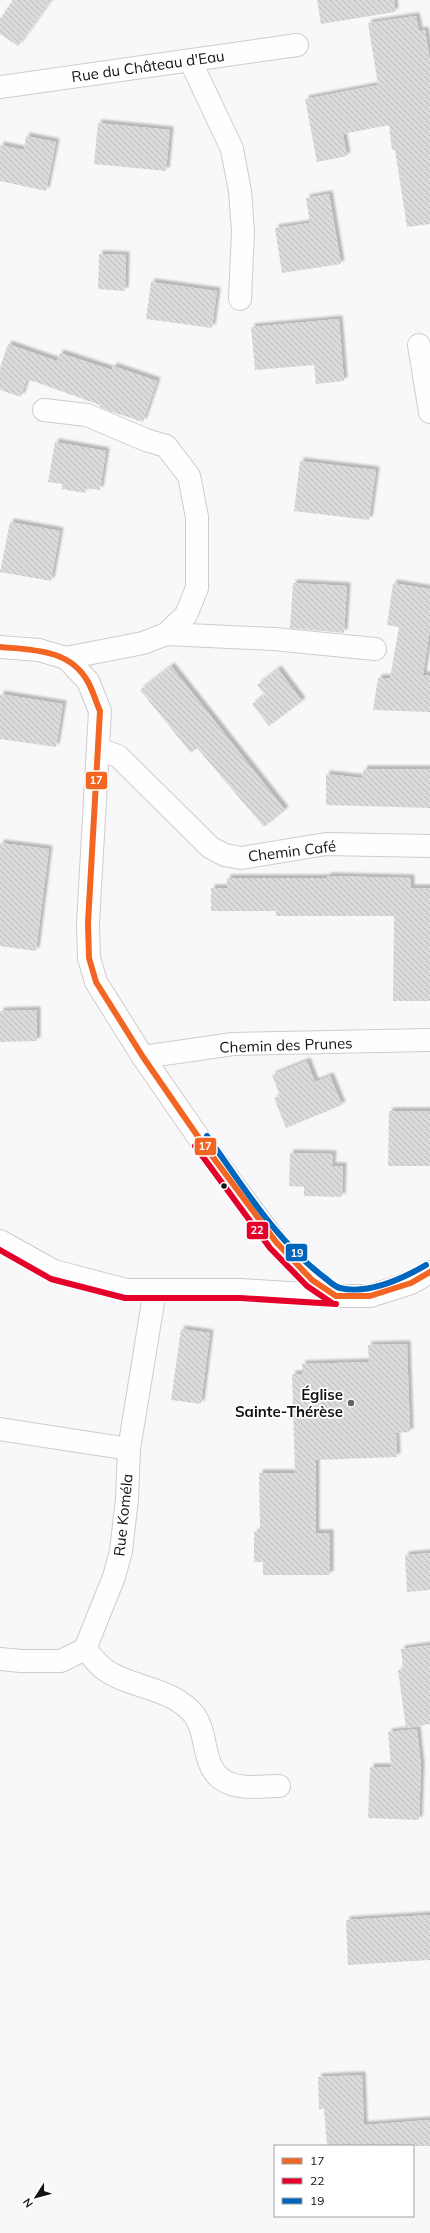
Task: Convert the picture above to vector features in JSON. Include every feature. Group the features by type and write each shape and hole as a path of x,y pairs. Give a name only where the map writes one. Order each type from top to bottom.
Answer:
{"street":[{"name":"Rue du Château d'Eau","path":"0,87 297,44"},
{"path":"190,60 232,149 240,192 243,231 240,299"},
{"path":"419,345 430,412"},
{"path":"0,647 39,650 66,658 143,643 166,634 186,615 197,588 197,517 189,476 166,446 146,440 87,414 44,410"},
{"path":"166,634 274,639 375,649"},
{"path":"66,658 88,681 100,711 88,923 89,958 96,982 143,1057 276,1242 312,1280 336,1296"},
{"name":"Chemin Café","path":"98,749 118,756 211,848 225,855 240,858 326,844 430,846"},
{"name":"Chemin des Prunes","path":"143,1057 233,1044 430,1040"},
{"path":"0,1241 54,1271 126,1290 240,1290 336,1296 370,1296 411,1283 430,1272"},
{"name":"Rue Koméla","path":"85,1649 114,1577 122,1551 127,1499 129,1449 155,1290"},
{"path":"0,1429 129,1449"},
{"path":"0,1659 21,1661 61,1661 85,1649 104,1669 136,1685 172,1697 195,1716 203,1738 209,1763 220,1778 240,1787 279,1786"}],"building":[{"path":"13,0 51,0 18,46 0,34 0,19"},
{"path":"317,0 394,0 395,12 321,24"},
{"path":"416,16 419,31 425,30 430,61 430,224 407,227 395,150 392,150 389,125 343,134 347,156 317,162 305,99 378,85 368,23"},
{"path":"98,123 170,130 166,171 94,164"},
{"path":"26,136 56,142 46,191 0,181 0,145 24,150"},
{"path":"329,194 341,264 282,273 275,228 310,223 306,198"},
{"path":"99,254 126,255 125,291 98,289"},
{"path":"151,282 217,291 212,328 146,319"},
{"path":"339,319 344,381 316,384 314,365 255,370 251,327"},
{"path":"8,344 57,361 60,353 112,370 113,366 157,381 143,422 109,411 100,407 100,405 27,379 21,397 0,390 0,368"},
{"path":"55,442 106,451 100,490 86,488 85,493 62,489 62,484 48,482"},
{"path":"300,461 376,470 369,520 294,511"},
{"path":"10,522 60,531 51,581 0,572"},
{"path":"293,583 347,586 344,633 290,628"},
{"path":"393,583 430,589 430,629 423,675 430,675 430,712 373,710 378,678 390,678 399,627 387,625"},
{"path":"171,666 285,810 264,827 197,748 191,753 140,690"},
{"path":"278,669 302,701 269,726 252,704 265,695 257,685"},
{"path":"0,694 63,704 56,747 0,739"},
{"path":"364,769 430,769 430,808 326,805 326,774 362,778"},
{"path":"0,843 49,849 36,951 0,946"},
{"path":"327,876 411,878 411,888 430,888 430,1001 393,1001 394,916 276,916 276,911 211,911 211,888 227,888 227,878 327,878"},
{"path":"37,1010 37,1041 0,1042 0,1011"},
{"path":"307,1061 315,1082 330,1076 342,1105 286,1128 274,1098 280,1096 272,1075"},
{"path":"389,1111 430,1111 430,1166 388,1166"},
{"path":"290,1153 333,1154 332,1166 343,1166 342,1197 304,1196 304,1187 289,1186"},
{"path":"181,1329 210,1333 201,1404 171,1400"},
{"name":"Église Sainte-Thérèse","path":"407,1344 410,1432 396,1433 397,1457 316,1460 316,1533 330,1533 330,1575 263,1575 263,1562 254,1562 254,1532 260,1532 259,1473 295,1473 292,1374 302,1374 302,1364 369,1362 368,1345"},
{"path":"430,1553 430,1590 407,1592 405,1555"},
{"path":"430,1645 430,1724 406,1728 398,1670 403,1669 401,1649"},
{"path":"417,1729 421,1766 419,1820 368,1818 370,1767 391,1767 388,1732"},
{"path":"430,1915 430,1960 348,1965 346,1920"},
{"path":"362,2075 364,2125 430,2120 430,2146 327,2145 324,2109 319,2109 318,2077"}],"transit line":[{"name":"17","path":"0,647 50,653 71,663 80,671 88,682 100,711 88,923 89,958 96,982 143,1057 201,1141 276,1242 312,1280 336,1296"},
{"name":"19","path":"207,1136 247,1193 276,1230 307,1263 336,1286 351,1290 374,1287 396,1280 426,1265"},
{"name":"22","path":"195,1146 270,1248 307,1286 332,1303"},
{"name":"22","path":"0,1250 51,1279 125,1298 240,1298 336,1304"},
{"name":"17","path":"336,1296 370,1296 411,1283 430,1272"}],"place":[{"name":"Église Sainte-Thérèse","path":"351,1403"}]}
